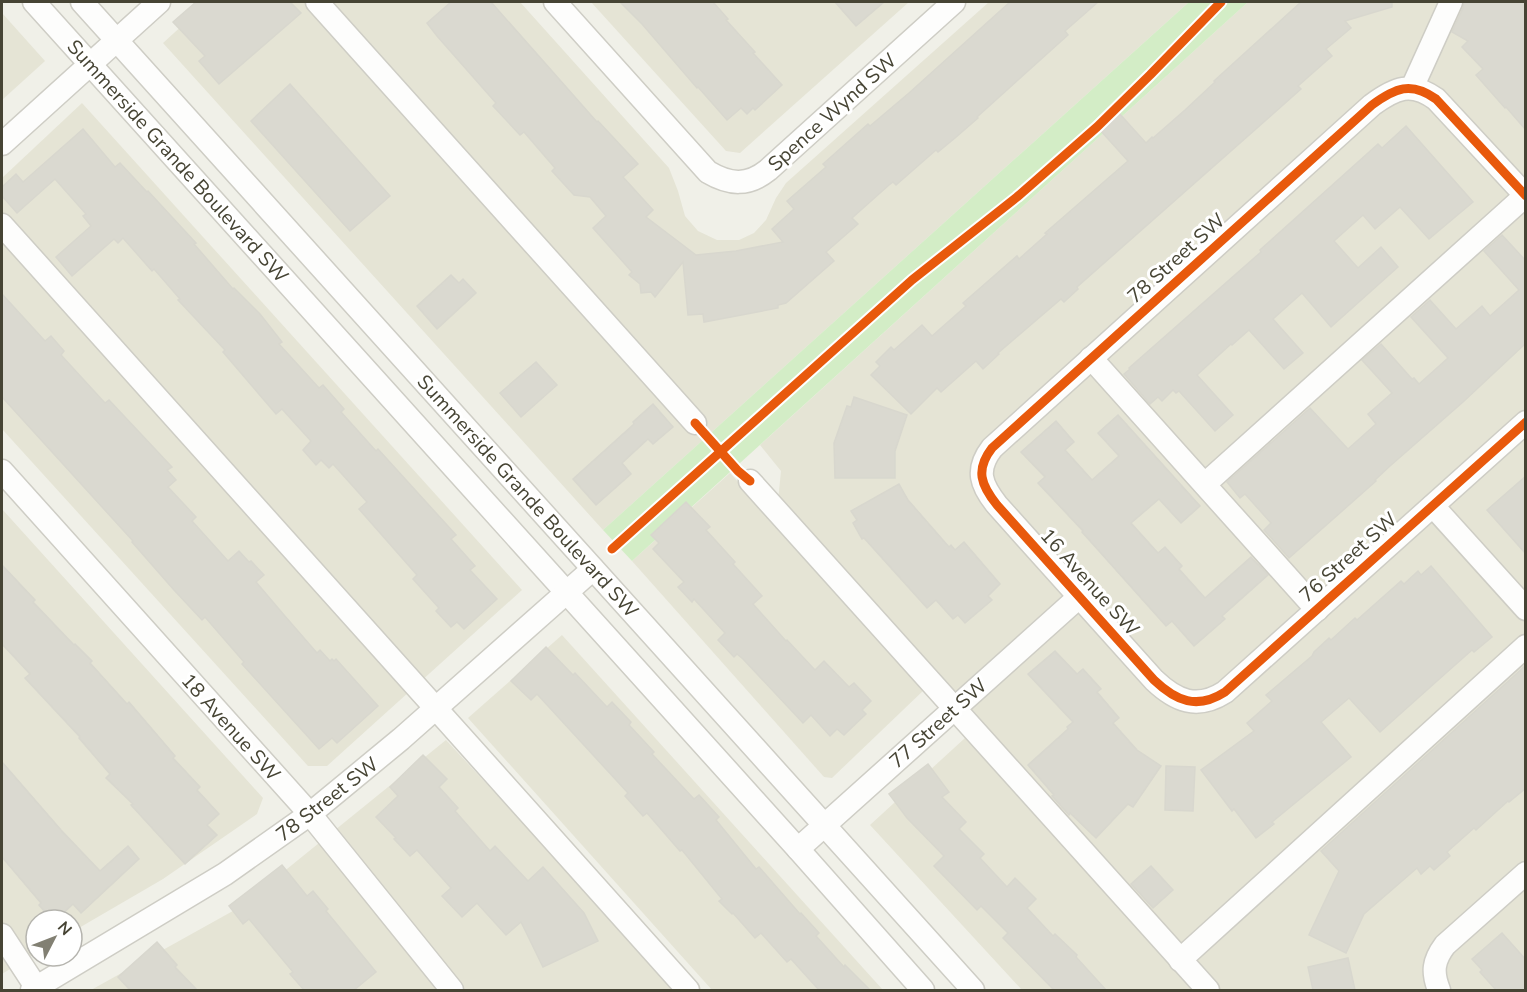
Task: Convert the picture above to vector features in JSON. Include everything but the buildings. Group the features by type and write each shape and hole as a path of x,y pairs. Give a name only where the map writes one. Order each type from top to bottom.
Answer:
{"street":[{"name":"Summerside Grande Boulevard SW","path":"34,2 923,990"},
{"name":"Summerside Grande Boulevard SW","path":"82,2 974,990"},
{"path":"2,144 159,2"},
{"path":"317,2 695,423"},
{"name":"Spence Wynd SW","path":"555,2 708,172 719,179 734,183 760,176 768,170 954,2"},
{"path":"1205,484 1525,196 1443,105 1429,94 1412,88 1451,2"},
{"name":"78 Street SW","path":"981,473 982,464 992,448 1372,105 1394,92 1412,88"},
{"path":"2,225 688,990"},
{"path":"1091,358 1317,610"},
{"name":"76 Street SW","path":"1187,701 1206,701 1225,692 1526,422"},
{"name":"18 Avenue SW","path":"2,471 310,814 452,990"},
{"name":"16 Avenue SW","path":"981,473 984,485 997,505 1079,597 1154,680 1170,694 1187,701"},
{"path":"750,480 1208,990"},
{"path":"1433,506 1526,609"},
{"name":"78 Street SW","path":"35,990 225,874 310,814 436,708 593,569"},
{"name":"77 Street SW","path":"798,849 1079,597"},
{"path":"1180,960 1526,646"},
{"path":"1437,983 1434,965 1445,945 1526,873"},
{"path":"2,935 35,990"}],"shaded area":[{"path":"208,2 520,2 669,168 685,216 698,231 717,240 739,240 754,233 766,220 786,183 989,2 1189,2 603,530 163,43"},
{"path":"591,2 909,2 740,153 726,151"},
{"path":"1248,2 1525,2 1525,990 1219,990 778,501 781,471 760,445"},
{"path":"2,13 45,61 2,100"},
{"path":"82,103 522,590 327,766 308,766 2,429 2,178"},
{"path":"730,473 925,689 832,778 824,777 632,561"},
{"path":"2,509 263,798 257,814 163,879 84,925 84,908 24,908 24,960 2,974"},
{"path":"562,635 883,990 712,990 468,718"},
{"path":"965,738 1193,990 1022,990 870,825"},
{"path":"446,740 678,990 91,990 240,907"}],"green space":[{"path":"1189,2 1248,2 632,561 603,530"}],"cycle path":[{"path":"612,549 912,280 1017,197 1097,127 1221,2"},
{"path":"1526,196 1436,99 1427,93 1411,89 1388,94 1372,105 992,448 983,463 982,477 987,491 997,505 1154,680 1179,698 1196,702 1215,698 1225,692 1526,422"},
{"path":"695,423 738,471 750,481"}]}
